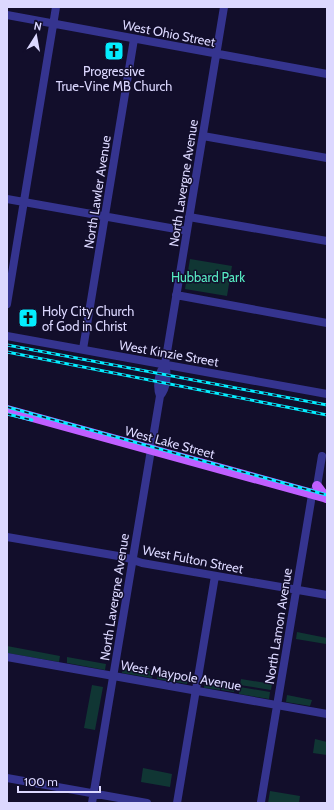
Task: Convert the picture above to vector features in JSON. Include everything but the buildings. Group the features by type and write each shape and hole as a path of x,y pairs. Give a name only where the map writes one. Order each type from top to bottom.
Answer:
{"main road":[{"name":"West Lake Street","path":"7,410 184,459 314,490"},
{"path":"115,440 121,447 180,452 184,459"},
{"path":"314,490 326,498"}],"street":[{"path":"7,304 56,7"},
{"name":"North Lavergne Avenue","path":"92,803 160,396 164,391 167,371 165,364 224,7"},
{"name":"West Ohio Street","path":"7,15 327,74"},
{"name":"North Lawler Avenue","path":"83,349 134,39"},
{"path":"203,136 327,158"},
{"path":"7,199 187,231"},
{"path":"189,217 327,241"},
{"path":"176,295 327,323"},
{"name":"West Kinzie Street","path":"7,336 327,394"},
{"name":"North Lamon Avenue","path":"261,802 296,590 314,490 322,456"},
{"name":"West Fulton Street","path":"7,537 133,560 142,563 327,595"},
{"path":"177,803 215,576"},
{"name":"West Maypole Avenue","path":"7,657 327,714"},
{"path":"7,778 147,803"}],"green space":[{"name":"Hubbard Park","path":"190,259 232,266 227,296 185,289"},
{"path":"297,632 327,638 326,644 296,639"},
{"path":"7,646 60,656 59,662 7,653"},
{"path":"67,657 106,664 105,670 67,663"},
{"path":"123,667 153,672 152,678 122,673"},
{"path":"158,672 169,675 168,681 157,679"},
{"path":"170,675 188,678 187,684 169,681"},
{"path":"241,679 272,684 271,690 240,685"},
{"path":"205,681 221,684 220,690 204,688"},
{"path":"222,684 235,686 234,692 221,690"},
{"path":"92,685 103,687 95,730 84,728"},
{"path":"240,687 270,692 269,699 239,694"},
{"path":"287,695 312,700 310,706 286,702"},
{"path":"315,739 327,742 327,755 313,753"},
{"path":"143,768 172,774 170,787 141,782"},
{"path":"270,791 300,796 299,803 268,803"}],"railway":[{"path":"7,345 327,405"},
{"path":"7,352 327,415"},
{"path":"7,407 327,495"},
{"path":"7,414 32,420"}],"place":[{"name":"Progressive True-Vine MB Church","path":"114,51"},
{"name":"Holy City Church of God in Christ","path":"28,318"}]}
